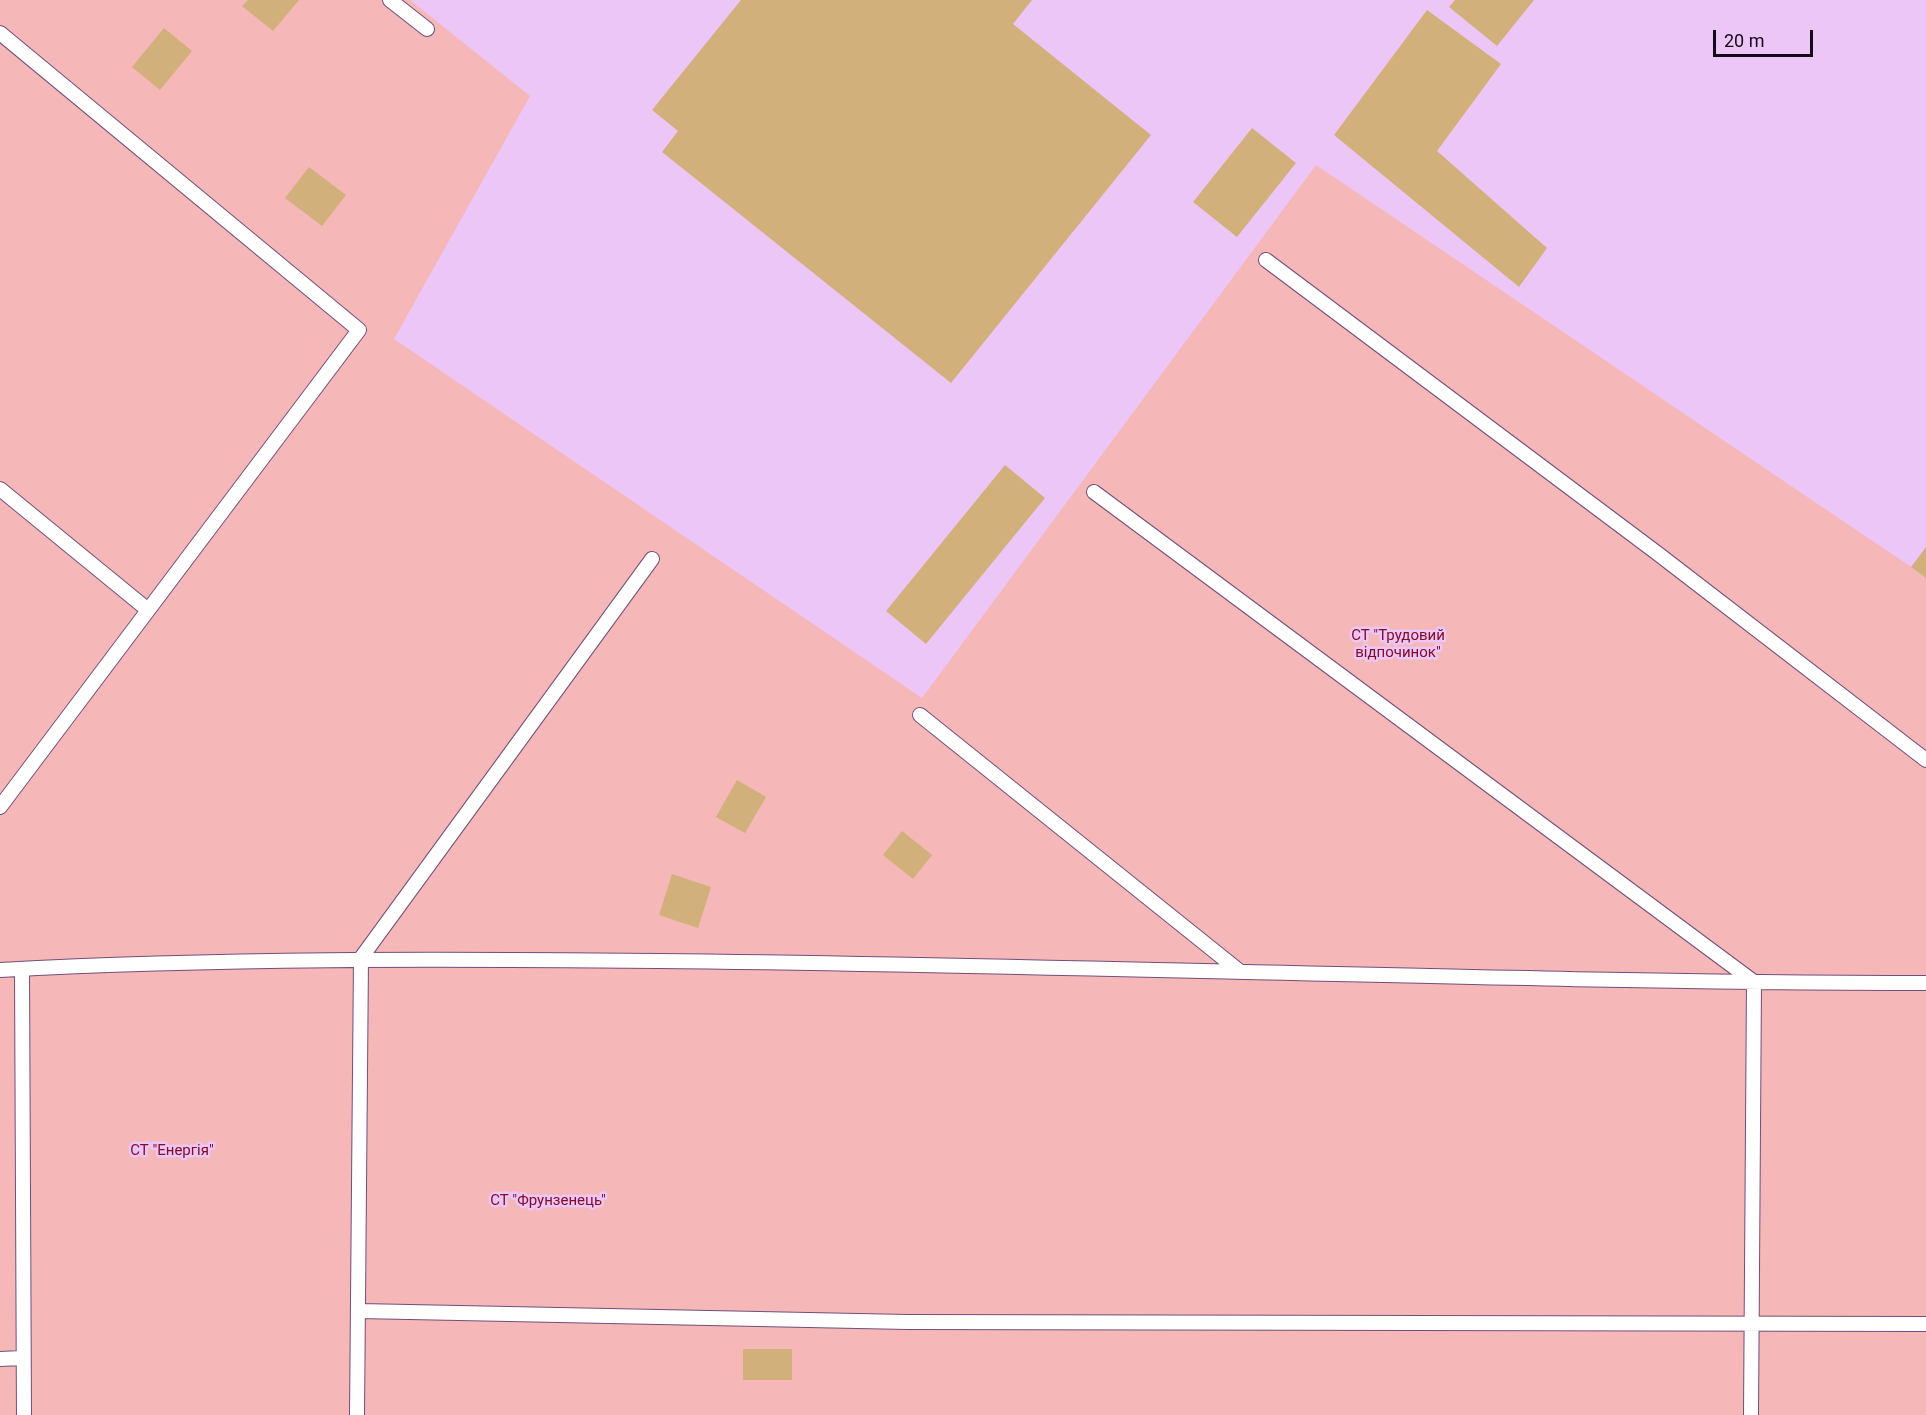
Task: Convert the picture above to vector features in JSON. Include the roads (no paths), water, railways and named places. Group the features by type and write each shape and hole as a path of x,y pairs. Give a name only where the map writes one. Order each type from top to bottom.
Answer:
{"lane":[{"path":"390,0 427,29"},
{"path":"0,33 359,330 0,807"},
{"path":"1266,260 1648,546 1926,760"},
{"path":"0,489 148,610"},
{"path":"1094,492 1754,982"},
{"path":"357,1415 361,958 652,559"},
{"path":"920,715 1238,970"},
{"path":"0,970 361,958 1238,970 1754,982 1926,983"},
{"path":"22,969 24,1415"},
{"path":"1750,1415 1754,982"},
{"path":"359,1311 908,1322 1926,1324"},
{"path":"0,1359 22,1358"}],"park label":[{"name":"СТ \"Трудовий відпочинок\"","path":"1398,644"},
{"name":"СТ \"Енергія\"","path":"172,1151"},
{"name":"СТ \"Фрунзенець\"","path":"548,1201"}]}
